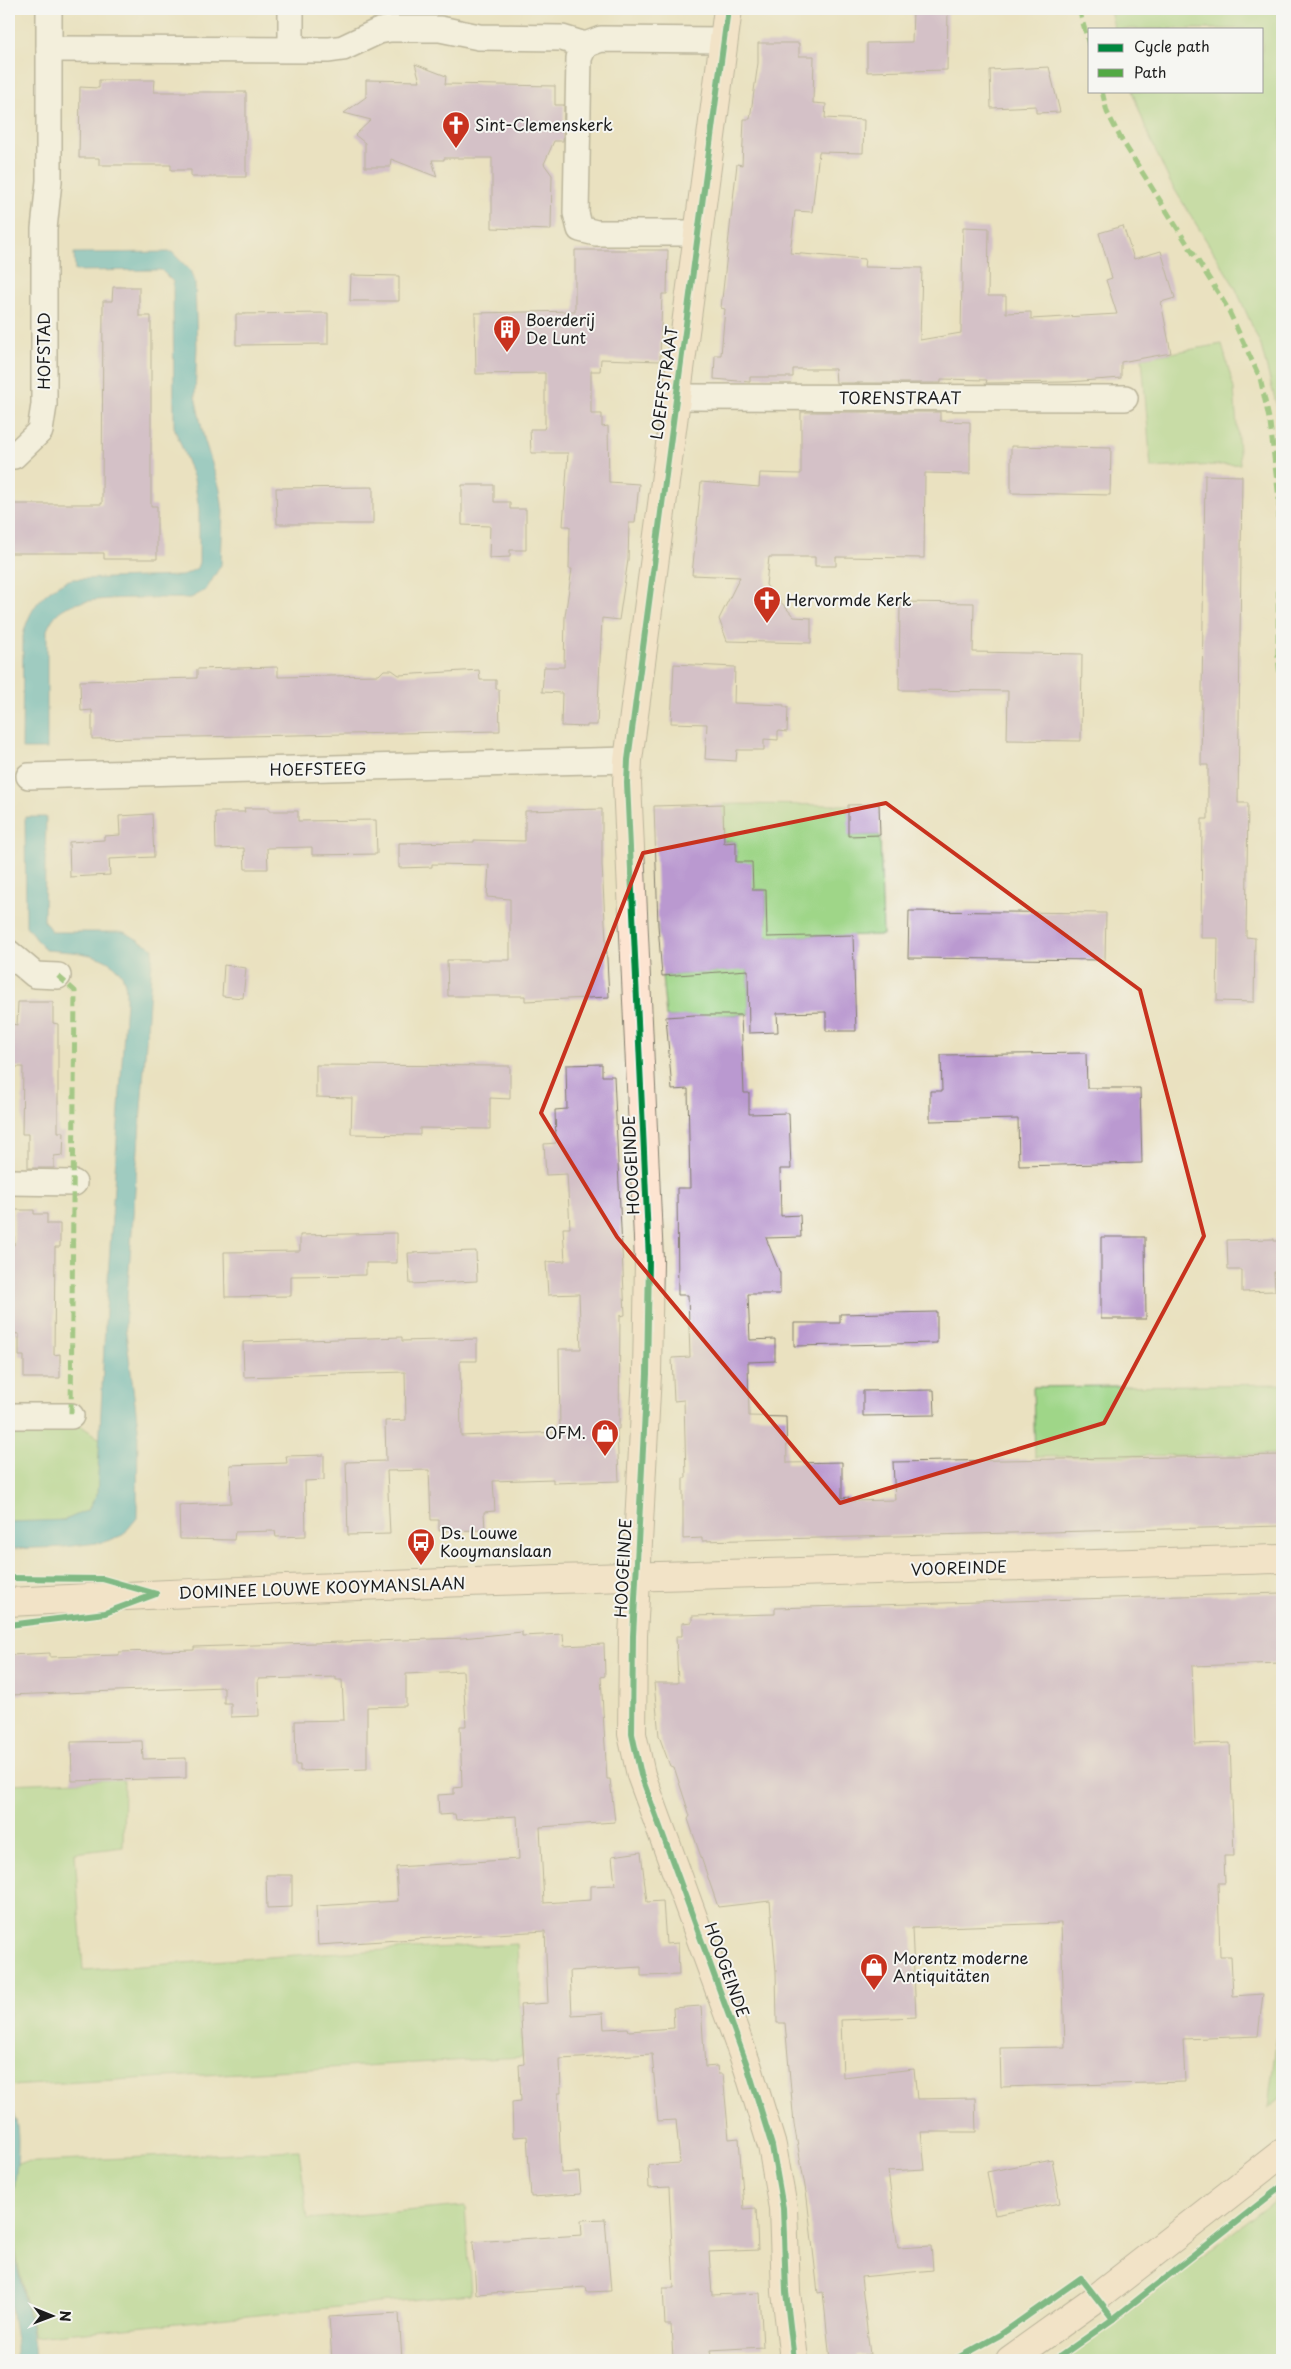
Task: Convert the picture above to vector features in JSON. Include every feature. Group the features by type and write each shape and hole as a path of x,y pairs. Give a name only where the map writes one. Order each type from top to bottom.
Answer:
{"main road":[{"name":"LOEFFSTRAAT","path":"628,760 728,9"},
{"name":"HOOGEINDE","path":"628,760 627,783 649,1260 647,1374 633,1636 632,1734 641,1775 748,2068 772,2146 783,2208 786,2292 794,2360"},
{"name":"VOOREINDE","path":"636,1577 1282,1559"},
{"name":"DOMINEE LOUWE KOOYMANSLAAN","path":"9,1602 156,1594 636,1577"},
{"path":"1010,2360 1095,2299 1282,2152"}],"street":[{"name":"HOFSTAD","path":"9,456 14,456 40,431 44,405 44,229 49,181 49,9"},
{"path":"291,9 291,50"},
{"path":"49,49 328,50 343,48 379,31 390,28 440,29 479,37 562,38 585,44 601,39 723,40"},
{"path":"585,44 579,58 578,85 576,213 580,229 596,233 698,233"},
{"name":"TORENSTRAAT","path":"676,397 1125,398"},
{"name":"HOEFSTEEG","path":"28,776 628,760"},
{"path":"9,953 34,975 58,976"},
{"path":"9,1182 74,1182"},
{"path":"9,1416 71,1416"}],"highlighted area":[{"path":"886,803 1140,990 1204,1236 1104,1423 840,1503 617,1237 541,1113 643,853"}],"green space":[{"path":"1110,9 1282,9 1282,426 1261,346 1235,287 1170,182 1148,134 1132,92 1264,92 1264,28 1114,28"},
{"path":"1222,344 1234,389 1240,464 1151,468 1142,358"},
{"path":"723,804 848,805 849,836 880,835 883,935 747,937 749,1014 666,1017 662,976 738,970 660,943 658,925 767,924 766,890 731,890 736,862 736,842 679,840 724,838"},
{"path":"1282,1384 1282,1454 1035,1457 1033,1387"},
{"path":"80,1425 100,1439 98,1487 92,1504 84,1512 60,1520 9,1522 9,1426"},
{"path":"124,1779 123,1847 75,1853 83,1970 325,1953 517,1944 522,2057 9,2086 9,1784"},
{"path":"1282,1996 1282,2096 1268,2107"},
{"path":"299,2150 308,2219 465,2206 471,2294 34,2337 13,2229 12,2207 16,2163"},
{"path":"1282,2194 1282,2360 1064,2360 1190,2266"}],"water":[{"path":"172,252 190,270 195,283 197,347 195,396 204,438 220,489 223,511 221,565 206,590 191,598 124,598 88,601 74,604 58,613 47,630 47,749 22,749 23,636 29,617 40,600 54,588 72,579 182,576 197,568 199,562 199,509 194,479 174,427 173,282 161,270 75,271 74,253"},
{"path":"25,817 46,817 44,921 52,932 124,932 153,948 125,1325 138,1427 137,1518 123,1535 105,1542 64,1547 9,1549 9,1522 65,1520 88,1510 97,1494 105,1325 126,1000 124,980 115,966 86,954 45,950 26,926"},
{"path":"9,2102 15,2115 18,2147 12,2231 17,2264 31,2327 35,2360 16,2360 16,2340 9,2295"}],"building":[{"path":"913,9 948,9 947,70 867,72 867,43 912,42"},
{"path":"758,43 799,43 799,56 814,56 813,103 826,104 825,118 864,120 863,153 819,152 812,212 795,211 790,253 865,259 864,267 922,268 920,340 961,333 963,227 989,228 988,296 1006,296 1006,313 1031,312 1031,319 1117,314 1106,280 1112,278 1099,233 1123,226 1134,259 1161,251 1175,298 1161,302 1171,353 1121,362 1121,378 1069,382 986,383 987,380 941,379 941,383 836,383 835,369 793,369 793,377 750,377 750,382 714,379 715,355 721,355 725,309 721,308 737,164 742,165 744,119 750,119 758,63"},
{"name":"Sint-Clemenskerk","path":"415,64 446,76 445,84 555,86 555,105 564,105 563,141 554,141 544,164 552,175 551,230 492,228 492,158 444,158 444,160 432,160 437,177 391,159 390,167 365,167 365,143 355,135 371,120 344,113 366,97 366,80 420,81"},
{"path":"1049,67 1060,112 1036,113 1036,106 991,108 990,70"},
{"path":"99,80 155,80 154,92 246,92 246,177 191,177 191,170 171,170 171,165 99,165 99,158 79,158 80,87 99,88"},
{"path":"575,250 668,250 667,294 662,294 660,361 601,359 600,371 591,371 591,414 602,414 602,427 608,426 609,482 639,484 635,523 629,523 628,560 619,620 602,618 597,725 587,725 587,727 561,726 562,693 542,692 544,667 564,667 565,616 572,569 569,569 570,526 563,526 568,453 531,453 530,429 544,429 545,426 545,373 476,374 475,313 575,311"},
{"path":"351,275 399,276 399,301 350,301"},
{"path":"113,287 139,287 139,316 151,316 151,506 157,506 157,559 104,559 104,553 9,553 9,516 12,516 12,504 102,504 103,301 112,301"},
{"path":"328,313 328,344 236,345 236,314"},
{"path":"801,412 940,412 940,421 970,422 970,474 925,473 924,558 836,557 836,566 815,566 815,557 769,557 766,585 794,617 811,618 811,643 727,641 719,619 740,577 692,575 701,482 759,487 760,473 801,474"},
{"path":"1011,446 1111,448 1110,495 1011,493"},
{"path":"1205,475 1242,476 1238,803 1248,803 1246,937 1255,938 1254,1002 1217,1001 1218,938 1201,938 1202,819 1208,819 1208,765 1201,765"},
{"path":"462,485 494,485 494,502 510,502 510,509 526,509 526,550 510,550 510,557 489,558 490,526 462,525"},
{"path":"373,487 373,524 277,524 276,488"},
{"path":"900,602 974,603 973,652 1082,654 1081,741 1007,740 1008,691 899,690"},
{"path":"674,664 735,667 734,703 784,705 784,707 788,707 787,732 778,731 778,740 764,739 764,750 737,750 736,761 705,759 707,724 671,723"},
{"path":"278,667 278,677 379,675 384,670 392,670 399,675 479,670 480,680 496,680 496,689 499,689 500,731 92,739 92,710 81,711 80,681 197,678 197,669"},
{"path":"723,804 724,843 736,842 736,862 752,862 753,890 766,890 767,937 853,935 856,1031 826,1031 826,1012 777,1013 778,1032 749,1033 748,970 662,976 658,925 654,806"},
{"path":"879,804 880,835 848,836 848,805"},
{"path":"244,808 269,808 269,811 298,811 298,821 376,820 377,854 312,855 312,847 267,848 268,869 245,869 244,848 216,849 215,812 245,812"},
{"path":"602,809 602,865 609,997 525,1001 525,996 448,996 447,960 510,960 510,899 487,897 489,865 432,864 432,867 399,868 399,843 474,842 474,840 525,841 525,811"},
{"path":"152,814 154,857 109,859 110,875 70,877 69,842 104,840 104,836 120,835 119,816"},
{"path":"909,911 1106,913 1105,960 908,958"},
{"path":"224,965 246,968 243,998 222,996"},
{"path":"18,1002 53,1002 53,1023 58,1024 58,1132 64,1132 63,1155 54,1156 54,1168 28,1168 28,1134 22,1134 23,1067 12,1067 12,1024 17,1025"},
{"path":"741,1015 744,1093 749,1093 749,1114 789,1113 791,1169 780,1169 781,1216 800,1215 801,1237 766,1238 780,1273 780,1294 748,1294 750,1340 775,1339 775,1361 748,1362 749,1416 786,1417 787,1463 842,1462 842,1498 849,1497 849,1501 895,1500 893,1462 1282,1455 1282,1526 702,1541 702,1538 683,1539 683,1478 686,1478 684,1400 674,1401 672,1358 690,1357 688,1295 678,1295 677,1188 690,1188 688,1089 672,1090 666,1017"},
{"path":"1086,1053 1087,1088 1140,1088 1142,1163 1019,1166 1018,1119 930,1121 930,1091 942,1091 941,1055"},
{"path":"602,1064 602,1076 614,1076 625,1315 620,1316 619,1429 617,1429 619,1481 553,1483 553,1479 493,1481 495,1511 484,1512 485,1530 439,1531 439,1520 431,1520 429,1470 387,1471 390,1534 348,1535 346,1462 386,1461 385,1421 406,1420 405,1372 244,1377 243,1342 402,1337 402,1341 477,1339 477,1361 460,1361 461,1436 560,1432 559,1349 581,1349 579,1294 548,1295 546,1262 565,1261 563,1228 570,1228 567,1174 546,1175 544,1144 556,1143 555,1110 567,1109 566,1065"},
{"path":"316,1065 510,1066 510,1099 490,1098 490,1129 420,1128 420,1135 351,1134 352,1098 316,1097"},
{"path":"14,1210 34,1210 34,1214 47,1214 47,1224 60,1224 60,1247 55,1247 54,1355 60,1354 60,1378 24,1378 24,1356 19,1356 19,1334 9,1333 9,1245 14,1245"},
{"path":"397,1233 397,1263 366,1263 366,1275 291,1276 291,1296 225,1297 224,1252 300,1251 300,1235"},
{"path":"1101,1237 1145,1237 1146,1319 1101,1319"},
{"path":"1274,1239 1274,1241 1282,1241 1282,1272 1274,1272 1275,1291 1242,1292 1242,1270 1228,1270 1227,1240"},
{"path":"476,1251 477,1281 410,1284 408,1253"},
{"path":"937,1312 937,1343 794,1346 794,1323 840,1323 840,1314"},
{"path":"934,1390 935,1415 863,1416 863,1391"},
{"path":"324,1455 324,1480 305,1481 306,1536 276,1537 275,1531 235,1532 234,1540 180,1539 179,1505 231,1503 230,1465 287,1463 286,1456"},
{"path":"1282,1593 1282,1663 1192,1666 1195,1744 1230,1743 1234,1856 1224,1856 1225,1883 1218,1883 1220,1956 1231,1956 1233,1996 1263,1994 1258,2036 1183,2039 1185,2082 1001,2087 1000,2048 1065,2047 1061,1923 912,1928 916,2017 841,2020 843,2077 914,2069 917,2099 975,2098 976,2132 921,2132 925,2169 888,2171 898,2248 931,2246 933,2270 861,2277 870,2355 856,2356 856,2360 830,2360 823,2292 818,2293 807,2198 794,2124 785,2023 777,2023 776,1972 770,1901 718,1907 688,1819 690,1816 674,1767 670,1766 659,1736 654,1683 678,1683 676,1636 682,1636 682,1623 692,1622 692,1616 775,1614 775,1608"},
{"path":"522,1632 522,1636 563,1634 564,1646 604,1644 605,1676 601,1677 607,1779 610,1779 615,1822 540,1827 544,1903 591,1900 591,1886 615,1885 612,1856 641,1852 647,1902 663,1901 666,1944 678,1943 679,1975 641,1976 641,1967 570,1971 572,2015 603,2013 604,2029 628,2028 629,2031 674,2028 673,2008 701,2006 705,2067 717,2066 718,2074 723,2074 729,2139 739,2138 744,2209 756,2208 758,2250 709,2252 712,2295 760,2293 763,2347 710,2350 711,2356 673,2359 671,2325 665,2325 663,2288 674,2288 669,2187 649,2188 648,2165 680,2163 676,2120 658,2121 652,2054 560,2059 561,2093 558,2093 561,2173 579,2172 581,2194 531,2197 527,2136 513,2137 512,2102 521,2101 519,2065 524,2064 520,2005 548,2003 545,1931 318,1945 316,1906 398,1901 396,1867 519,1859 517,1816 456,1820 455,1814 439,1815 438,1795 454,1794 454,1788 462,1787 460,1726 466,1726 463,1671 406,1674 406,1706 367,1707 367,1769 300,1771 300,1765 296,1765 295,1721 344,1720 342,1680 336,1680 336,1677 258,1679 259,1716 231,1717 231,1703 224,1703 224,1687 9,1695 9,1655 50,1653 50,1657 119,1655 119,1652 194,1650 194,1647 462,1638"},
{"path":"142,1741 143,1759 186,1758 186,1778 72,1781 71,1742"},
{"path":"266,1875 292,1875 292,1907 267,1908"},
{"path":"1052,2159 1060,2203 995,2215 987,2172"},
{"path":"605,2219 611,2291 587,2292 586,2287 476,2294 473,2242 582,2235 581,2220"},
{"path":"399,2313 402,2360 332,2360 329,2317"}],"marked path":[{"path":"1079,9 1088,41"},
{"path":"1102,92 1107,112 1120,137 1227,307 1260,378 1270,423 1279,499 1278,655 1282,700"},
{"path":"58,976 75,991 71,1416"}],"cycle path":[{"path":"728,9 628,760 627,783 649,1260 647,1374 633,1636 632,1734 641,1775 748,2068 772,2146 783,2208 786,2292 794,2360"},
{"path":"9,1578 103,1579 156,1594"},
{"path":"9,1625 105,1613 156,1594"},
{"path":"1055,2360 1113,2319 1282,2186"},
{"path":"954,2360 1000,2335 1081,2278 1113,2319"}],"place":[{"name":"Sint-Clemenskerk","path":"456,149"},
{"name":"Boerderij De Lunt","path":"507,353"},
{"name":"Hervormde Kerk","path":"767,624"},
{"name":"OFM.","path":"605,1457"},
{"name":"Ds. Louwe Kooymanslaan","path":"421,1566"},
{"name":"Morentz moderne Antiquitäten","path":"874,1991"}]}
